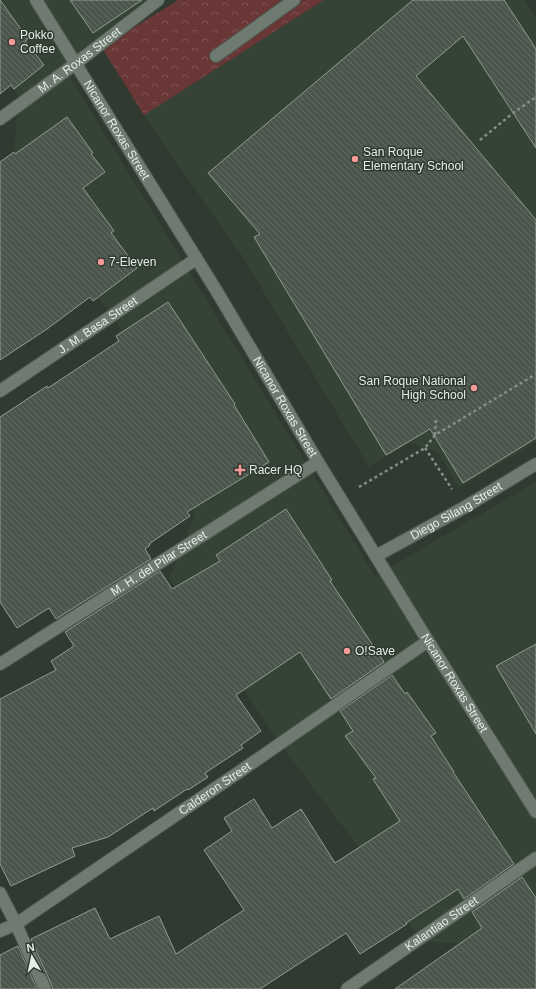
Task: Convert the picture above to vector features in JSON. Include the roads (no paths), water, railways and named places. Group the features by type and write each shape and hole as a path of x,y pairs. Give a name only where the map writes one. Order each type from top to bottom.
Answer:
{"street":[{"name":"Nicanor Roxas Street","path":"36,0 100,106 196,259 428,641 536,812"},
{"name":"M. A. Roxas Street","path":"0,119 158,0"},
{"path":"216,56 294,0"},
{"name":"J. M. Basa Street","path":"0,391 196,259"},
{"name":"M. H. del Pilar Street","path":"0,664 318,462"},
{"name":"Diego Silang Street","path":"376,556 464,507 536,464"},
{"name":"Calderon Street","path":"0,931 16,924 428,641"},
{"name":"Kalantiao Street","path":"347,989 536,858"},
{"path":"0,893 16,924 45,989"}],"place":[{"name":"Pokko Coffee","path":"12,42"},
{"name":"San Roque Elementary School","path":"355,159"},
{"name":"7-Eleven","path":"101,262"},
{"name":"San Roque National High School","path":"474,388"},
{"name":"Racer HQ","path":"240,470"},
{"name":"O!Save","path":"347,651"}]}
